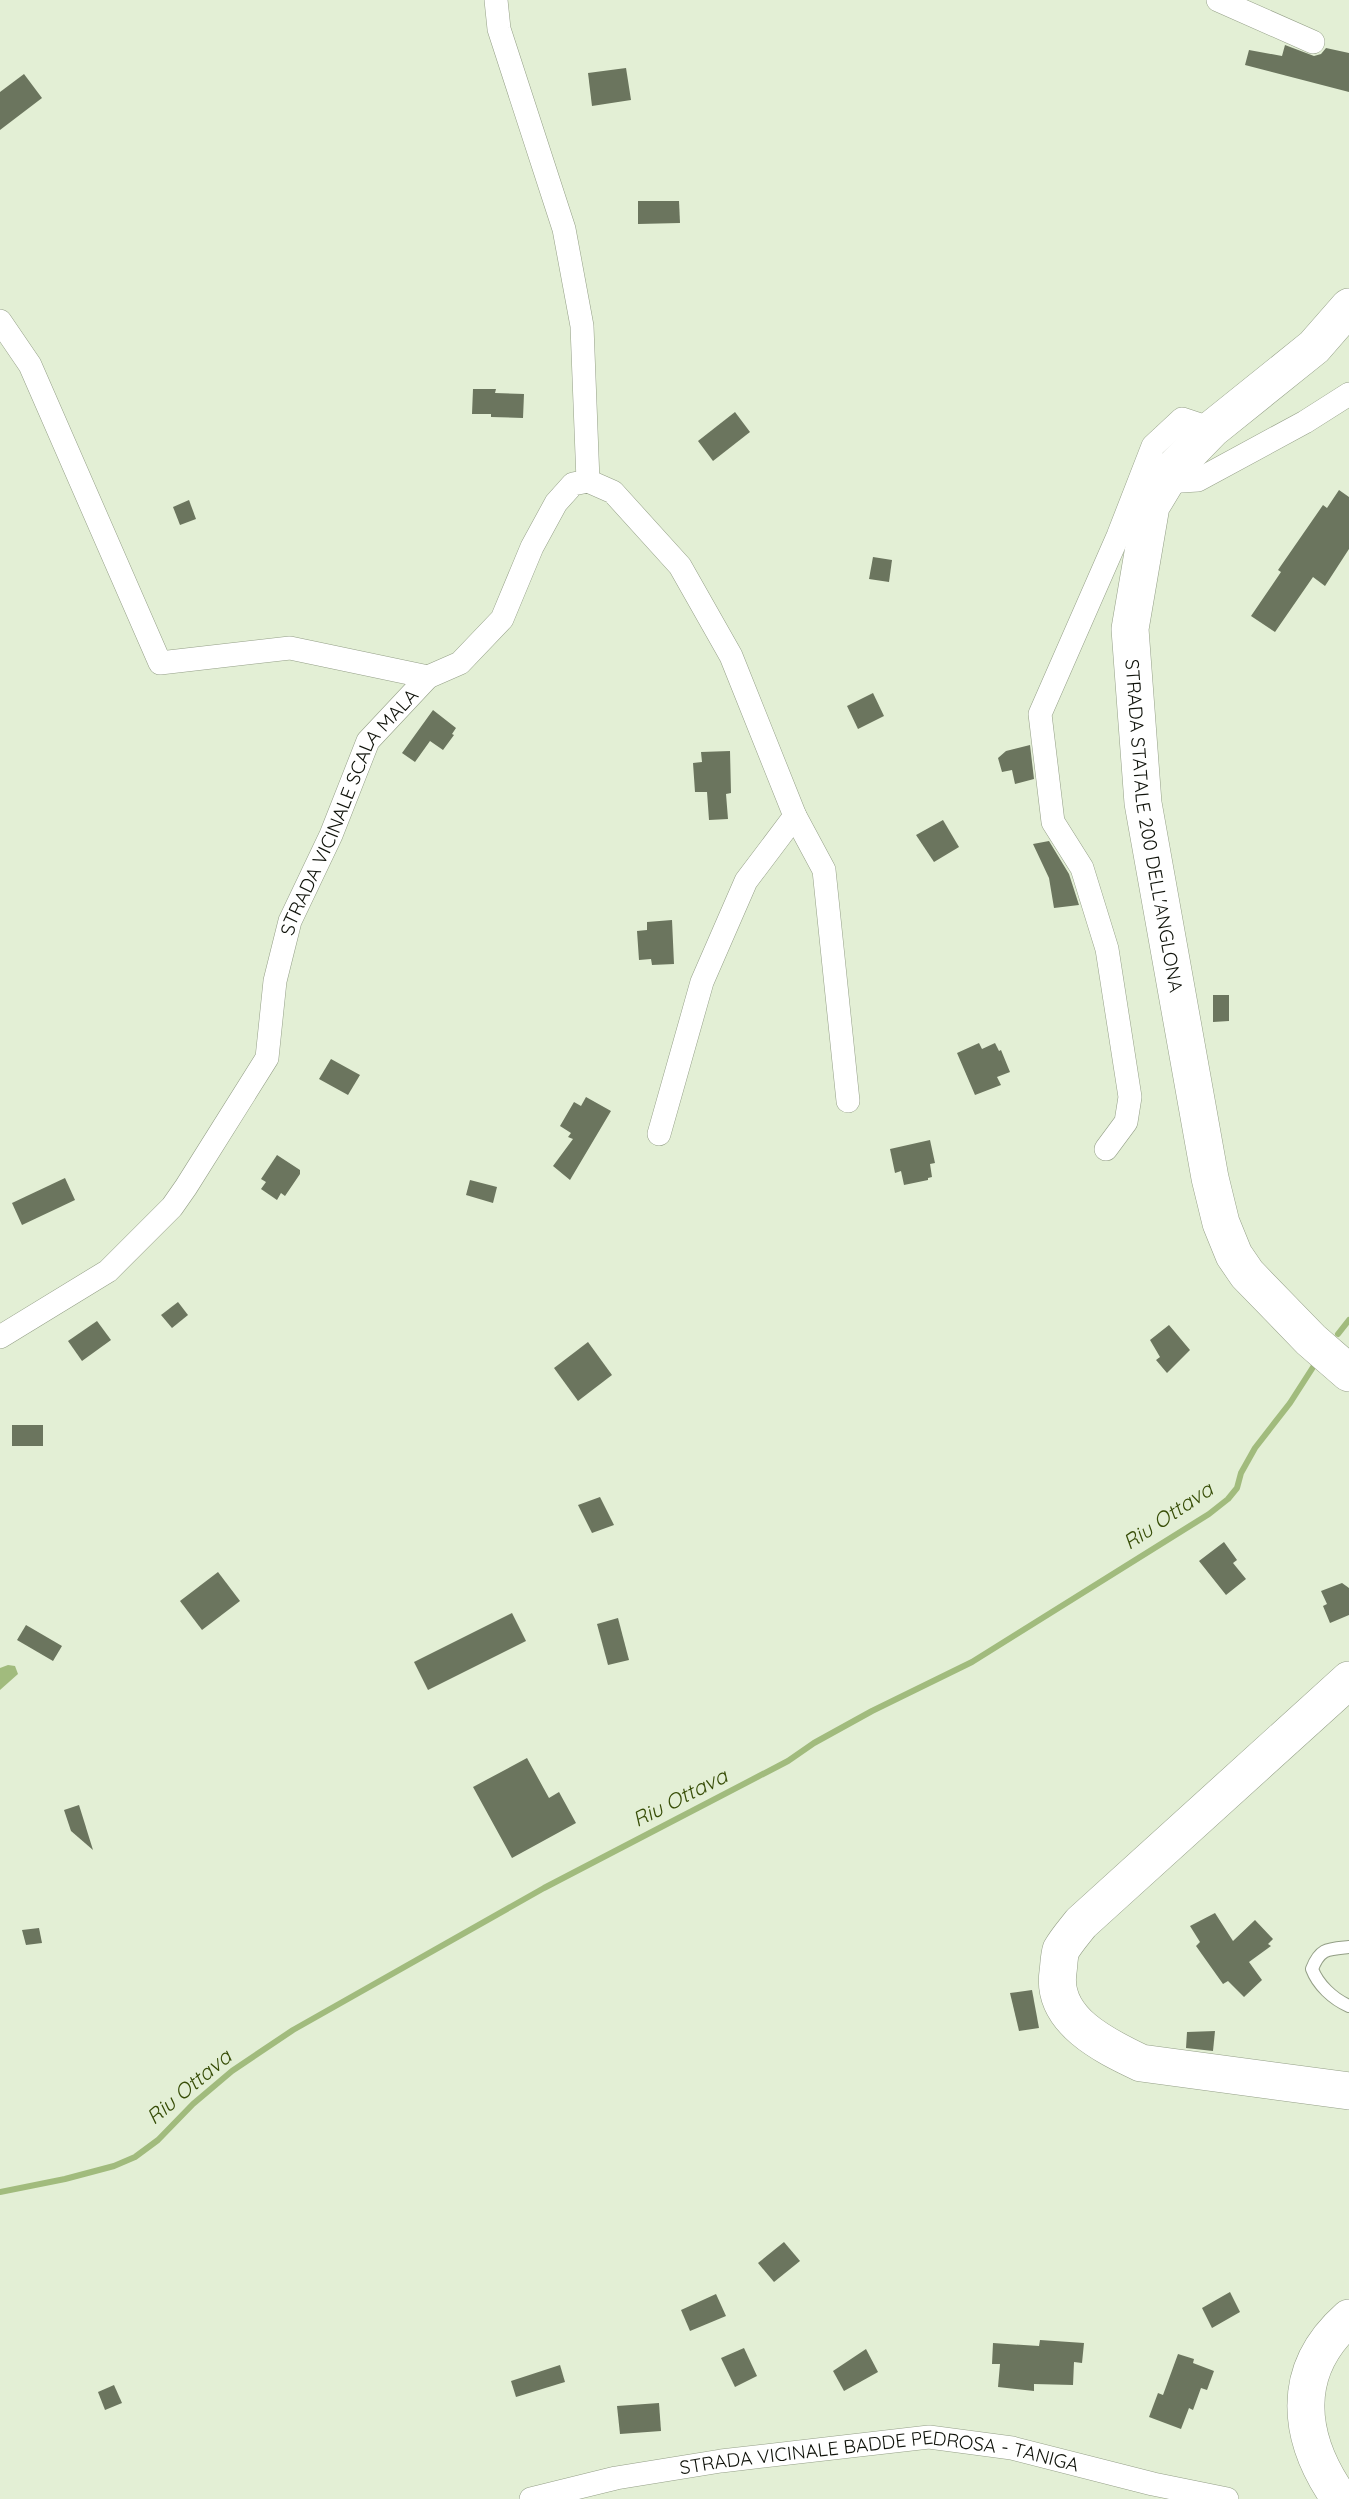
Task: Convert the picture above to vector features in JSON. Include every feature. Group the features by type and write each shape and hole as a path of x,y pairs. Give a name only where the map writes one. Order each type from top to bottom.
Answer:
{"main road":[{"name":"STRADA STATALE 200 DELL'ANGLONA","path":"1349,307 1314,347 1212,429 1174,468 1151,506 1130,629 1143,803 1210,1178 1222,1223 1234,1255 1247,1274 1311,1340 1349,1373"},
{"path":"1349,1680 1081,1923 1060,1951 1057,1978 1062,2005 1080,2027 1114,2050 1141,2063 1349,2091"},
{"path":"1340,2499 1314,2455 1307,2430 1306,2410 1307,2391 1317,2358 1334,2331 1349,2318"}],"street":[{"path":"496,0 499,29 564,229 582,326 588,481 613,492 680,566 731,656 795,816 824,870 848,1101"},
{"path":"1218,0 1313,42"},
{"path":"0,321 30,365 160,663 290,648 428,677"},
{"path":"1165,482 1198,480 1305,422 1349,394"},
{"path":"1106,1149 1126,1122 1130,1097 1107,949 1082,868 1053,822 1040,714 1118,536 1153,446 1182,419 1212,429"},
{"name":"STRADA VICINALE SCALA MALA","path":"0,1337 108,1271 172,1207 267,1058 275,981 290,921 331,835 368,741 428,677 460,663 502,619 532,547 556,502 573,484 588,481"},
{"path":"659,1134 702,982 747,881 795,816"},
{"name":"STRADA VICINALE BADDE PEDROSA - TANIGA","path":"531,2499 616,2478 721,2461 929,2437 1013,2448 1153,2484 1227,2499"}],"lane":[{"path":"1349,1947 1328,1949 1317,1956 1312,1969 1316,1979 1339,2002 1349,2006"}],"shaded area":[{"path":"15,1666 18,1674 0,1690 0,1668"}],"building":[{"path":"1285,45 1314,56 1321,54 1326,48 1349,53 1349,92 1245,65 1249,50 1282,56"},
{"path":"626,68 631,100 592,106 588,73"},
{"path":"24,74 42,98 0,130 0,92"},
{"path":"638,201 679,201 680,223 638,224"},
{"path":"473,389 496,389 495,393 524,394 523,418 472,414"},
{"path":"735,412 750,432 713,461 698,441"},
{"path":"1339,490 1349,497 1349,549 1325,586 1313,577 1275,632 1251,616 1281,572 1278,570 1323,505 1327,508"},
{"path":"189,500 196,519 180,525 173,507"},
{"path":"873,557 892,560 889,582 869,579"},
{"path":"873,693 884,716 858,729 847,706"},
{"path":"433,710 456,728 452,734 454,735 443,750 430,741 415,762 402,753"},
{"path":"1030,745 1034,779 1015,784 1012,770 1002,772 998,758 1006,751"},
{"path":"730,751 731,793 726,794 728,819 709,820 707,792 695,792 693,763 702,762 701,752"},
{"path":"943,820 959,847 934,862 916,835"},
{"path":"1049,841 1069,874 1079,905 1054,908 1049,878 1033,844"},
{"path":"672,920 674,964 652,965 651,959 639,960 637,931 647,930 647,922"},
{"path":"1213,995 1229,995 1229,1021 1213,1022"},
{"path":"979,1043 982,1049 995,1043 999,1051 1001,1050 1010,1072 997,1077 1001,1085 975,1095 957,1053"},
{"path":"331,1059 360,1075 348,1095 319,1079"},
{"path":"586,1097 611,1111 570,1180 553,1166 573,1139 568,1137 571,1133 560,1126 574,1102 581,1106"},
{"path":"930,1140 935,1163 930,1164 932,1177 904,1185 901,1171 895,1173 890,1149"},
{"path":"277,1155 300,1170 300,1174 285,1196 281,1193 277,1200 261,1189 266,1182 261,1179"},
{"path":"65,1178 75,1200 22,1225 12,1203"},
{"path":"470,1180 497,1187 493,1203 466,1195"},
{"path":"178,1302 188,1315 172,1328 161,1315"},
{"path":"97,1321 111,1340 82,1361 68,1341"},
{"path":"1169,1325 1190,1350 1167,1373 1156,1360 1160,1357 1150,1340"},
{"path":"588,1342 612,1375 578,1401 554,1368"},
{"path":"12,1425 43,1425 43,1446 12,1446"},
{"path":"600,1497 614,1525 592,1533 578,1505"},
{"path":"1224,1542 1237,1560 1233,1563 1246,1579 1226,1595 1199,1561"},
{"path":"218,1572 240,1601 202,1630 180,1601"},
{"path":"1342,1583 1349,1588 1349,1615 1330,1623 1323,1606 1327,1604 1321,1591"},
{"path":"512,1613 526,1641 428,1690 414,1662"},
{"path":"618,1618 629,1660 608,1665 597,1624"},
{"path":"26,1625 62,1646 53,1661 17,1640"},
{"path":"527,1758 549,1798 559,1792 576,1823 512,1858 473,1787"},
{"path":"79,1805 93,1850 71,1831 64,1810"},
{"path":"1215,1913 1233,1941 1255,1920 1273,1939 1268,1944 1271,1946 1249,1962 1262,1980 1244,1997 1228,1981 1223,1984 1196,1946 1200,1942 1190,1926"},
{"path":"39,1928 42,1943 26,1945 22,1930"},
{"path":"1032,1990 1039,2028 1019,2031 1010,1993"},
{"path":"1215,2031 1213,2051 1186,2048 1187,2032"},
{"path":"784,2242 800,2261 774,2282 758,2263"},
{"path":"1230,2292 1240,2312 1212,2328 1202,2308"},
{"path":"716,2294 726,2316 690,2331 681,2310"},
{"path":"1040,2340 1084,2343 1082,2363 1074,2362 1073,2385 1034,2384 1034,2391 998,2387 1000,2364 992,2364 993,2343 1039,2346"},
{"path":"744,2348 757,2376 735,2387 721,2358"},
{"path":"866,2349 878,2372 844,2391 833,2371"},
{"path":"1178,2354 1194,2359 1193,2363 1214,2371 1207,2390 1201,2388 1193,2410 1189,2408 1181,2429 1149,2417 1158,2393 1163,2395"},
{"path":"560,2365 565,2382 516,2397 511,2381"},
{"path":"114,2385 122,2403 105,2410 98,2392"},
{"path":"659,2403 661,2431 620,2434 617,2406"}],"waterway":[{"name":"Riu Ottava","path":"1338,1334 1349,1320"},
{"name":"Riu Ottava","path":"0,2192 65,2179 114,2166 135,2157 158,2140 193,2104 232,2071 293,2030 544,1888 788,1761 814,1743 872,1711 972,1662 1209,1514 1237,1488 1241,1473 1255,1448 1290,1403 1317,1361"}]}
